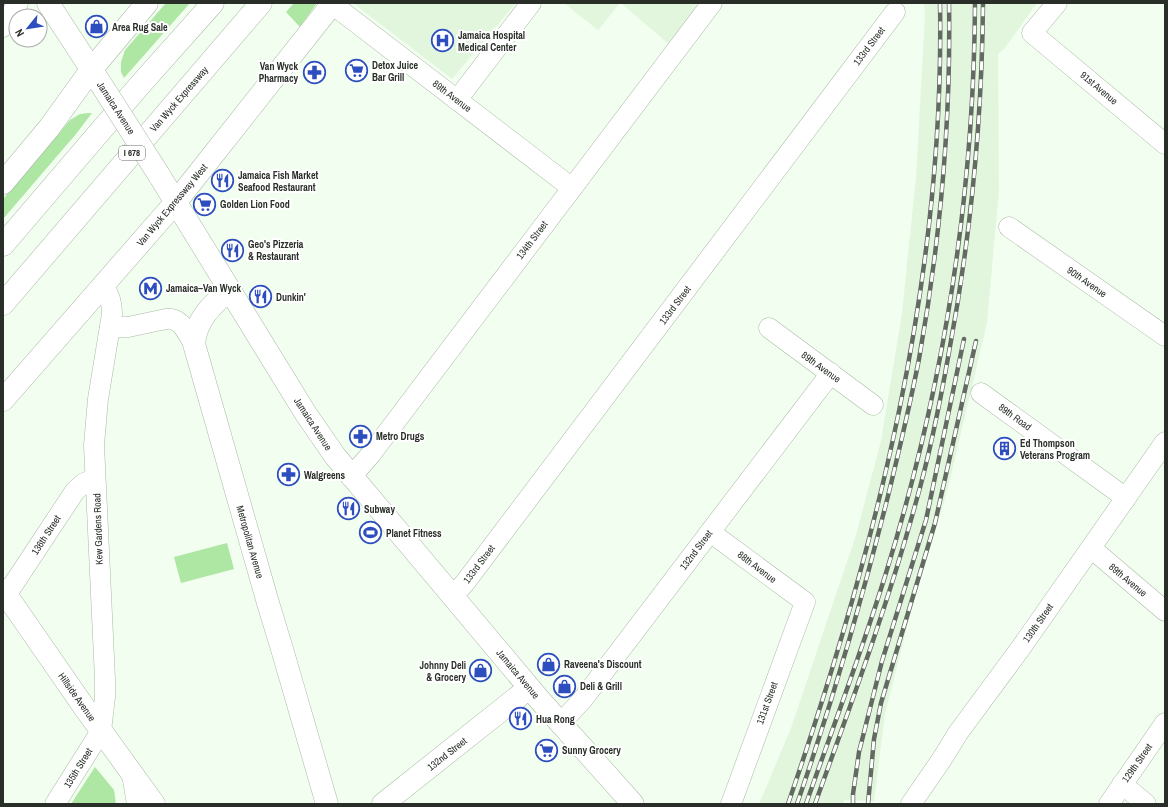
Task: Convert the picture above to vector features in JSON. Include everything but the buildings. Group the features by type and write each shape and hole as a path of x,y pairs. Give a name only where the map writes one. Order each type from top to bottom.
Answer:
{"main road":[{"name":"Jamaica Avenue","path":"48,3 159,175 327,446 351,477 529,688 632,804"},
{"path":"3,184 49,128 91,70 147,3"},
{"path":"3,245 213,3"},
{"name":"Van Wyck Expressway","path":"3,304 262,3"},
{"name":"Van Wyck Expressway West","path":"3,400 104,287 175,203 332,4"},
{"name":"Metropolitan Avenue","path":"230,290 215,302 200,321 196,330 194,344 327,804"},
{"name":"Hillside Avenue","path":"4,595 154,804"},
{"name":"132nd Street","path":"383,804 529,688"}],"street":[{"path":"3,27 18,3"},
{"path":"457,100 531,3"},
{"name":"134th Street","path":"351,477 371,454 712,3"},
{"name":"91st Avenue","path":"1058,3 1032,32 1165,144"},
{"name":"89th Avenue","path":"332,4 572,188"},
{"name":"133rd Street","path":"452,596 464,584 895,12"},
{"name":"90th Avenue","path":"1009,228 1165,336"},
{"name":"Kew Gardens Road","path":"101,731 105,697 94,433 112,314 111,302 104,287"},
{"path":"110,327 128,327 166,319 173,319 182,325 194,344"},
{"name":"89th Avenue","path":"769,328 873,405"},
{"name":"132nd Street","path":"560,724 583,699 831,373"},
{"name":"89th Road","path":"981,393 1126,498"},
{"name":"130th Street","path":"911,804 958,734 1165,442"},
{"name":"136th Street","path":"4,595 75,491 84,483 96,479"},
{"name":"88th Avenue","path":"710,532 805,602"},
{"name":"89th Avenue","path":"1091,548 1165,611"},
{"name":"131st Street","path":"731,804 805,602"},
{"name":"129th Street","path":"1108,804 1165,723"},
{"name":"135th Street","path":"55,804 101,731"},
{"path":"132,774 137,804"},
{"path":"1122,784 1146,804"}],"shaded area":[{"name":"Jamaica Hospital Medical Center","path":"353,3 516,3 452,79"},
{"path":"564,3 620,3 598,30"},
{"path":"621,3 705,3 672,47"},
{"path":"924,3 1037,3 1004,49 998,54 999,190 987,323 948,488 909,619 885,714 874,801 844,800 843,804 759,804 791,728 856,535 881,441 902,313 916,177 925,16"}],"green space":[{"path":"166,3 190,3 124,78 121,72 121,62 125,50"},
{"path":"294,3 317,3 300,27 286,12"},
{"path":"92,113 76,134 3,219 3,199 70,120 80,114"},
{"path":"227,543 234,569 181,583 174,557"},
{"path":"95,767 114,790 116,804 71,804"}],"railway":[{"path":"788,804 850,609 877,510 899,410 918,309 931,208 939,106 940,3"},
{"path":"797,804 834,690 868,574 888,496 919,359 933,271 943,182 948,92 949,3"},
{"path":"806,804 886,573 906,504 924,433 939,363 952,291 969,148 975,3"},
{"path":"815,804 868,654 905,540 926,465 946,371 957,308 974,178 978,135 983,3"},
{"path":"853,804 859,752 882,661 926,520 964,339"},
{"path":"868,804 874,739 881,703 935,523 976,341"}],"place":[{"name":"Area Rug Sale","path":"97,27"},
{"name":"Jamaica Hospital Medical Center","path":"443,41"},
{"name":"Detox Juice Bar Grill","path":"356,71"},
{"name":"Van Wyck Pharmacy","path":"314,72"},
{"name":"Jamaica Fish Market Seafood Restaurant","path":"223,181"},
{"name":"Golden Lion Food","path":"205,204"},
{"name":"Geo's Pizzeria & Restaurant","path":"233,250"},
{"name":"Jamaica–Van Wyck","path":"151,288"},
{"name":"Dunkin'","path":"261,297"},
{"name":"Metro Drugs","path":"360,436"},
{"name":"Ed Thompson Veterans Program","path":"1005,449"},
{"name":"Walgreens","path":"289,475"},
{"name":"Subway","path":"348,509"},
{"name":"Planet Fitness","path":"371,533"},
{"name":"Raveena's Discount","path":"549,664"},
{"name":"Johnny Deli & Grocery","path":"481,671"},
{"name":"Deli & Grill","path":"564,686"},
{"name":"Hua Rong","path":"521,719"},
{"name":"Sunny Grocery","path":"547,750"}]}
